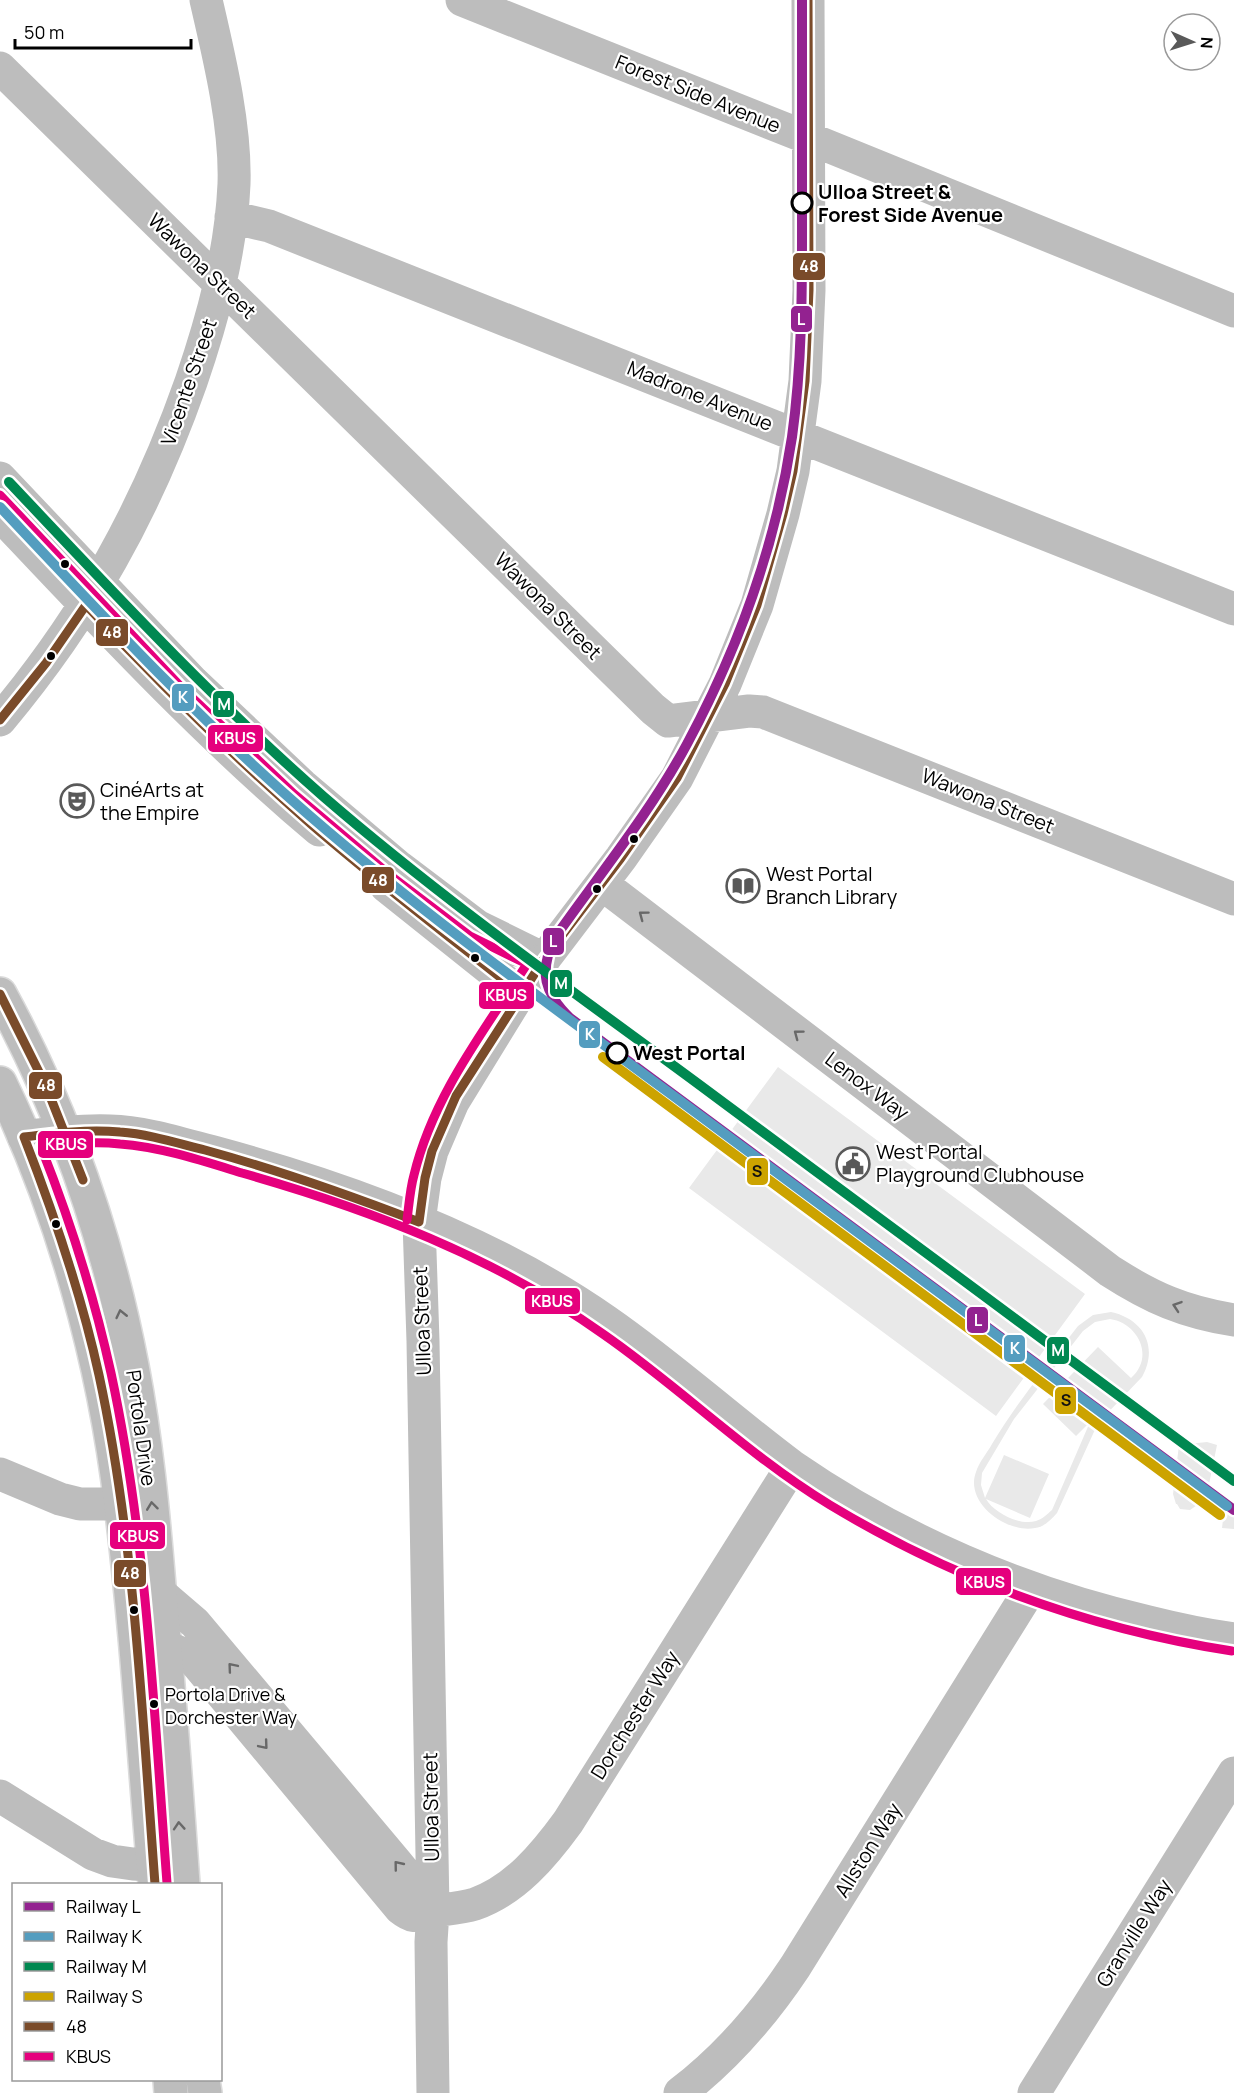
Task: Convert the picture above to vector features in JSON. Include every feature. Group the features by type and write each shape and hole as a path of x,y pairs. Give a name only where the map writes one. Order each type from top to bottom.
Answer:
{"street":[{"name":"Vicente Street","path":"0,720 46,663 92,594 133,520 168,446 210,327 220,284 234,183 229,119 206,0"},
{"name":"Forest Side Avenue","path":"462,0 1234,311"},
{"name":"Ulloa Street","path":"433,2093 431,1942 433,1911 419,1222 425,1178 443,1124 456,1096 520,993 602,884 676,778 741,648 757,605 783,514 799,436 805,381 808,333 808,0"},
{"name":"Wawona Street","path":"0,68 653,709 668,721 749,711 763,712 1234,899"},
{"name":"Madrone Avenue","path":"231,217 269,226 1234,609"},
{"path":"0,478 170,692 284,800 385,885 520,993"},
{"path":"0,515 193,682 260,747 340,819 477,926 544,959"},
{"name":"Lenox Way","path":"602,884 1110,1271 1168,1303 1197,1313 1234,1320"},
{"name":"Portola Drive","path":"0,994 40,1073 65,1131 104,1250 132,1366 146,1457 160,1593 183,1883"},
{"name":"Portola Drive","path":"0,1083 24,1137 59,1231 87,1324 108,1422 121,1504 132,1609 154,1875"},
{"path":"24,1137 65,1131 111,1131 133,1134 249,1162 336,1190 419,1222 526,1272 605,1320 644,1348 792,1466 908,1533 1031,1588 1120,1615 1234,1639"},
{"name":"Dorchester Way","path":"165,1646 192,1658 400,1908 413,1916 466,1906 497,1894 526,1872 549,1849 792,1466"},
{"path":"0,1474 60,1499 80,1504 121,1504"},
{"name":"Allston Way","path":"680,2093 716,2062 771,2003 819,1930 1031,1588"},
{"path":"160,1593 195,1623 396,1862 433,1911"},
{"name":"Granville Way","path":"1034,2093 1234,1773"},
{"path":"0,1796 93,1854 112,1861 133,1864 154,1875"}],"shaded area":[{"path":"778,1067 1085,1294 996,1416 689,1188"},
{"path":"1111,1312 1132,1321 1139,1327 1148,1345 1147,1366 1142,1377 1098,1423 1057,1513 1047,1523 1038,1527 1024,1529 1013,1526 1001,1521 982,1505 976,1495 974,1484 977,1468 1033,1384 1078,1326 1093,1315","holes":["1110,1319 1120,1322 1135,1334 1142,1351 1142,1360 1138,1370 1131,1378 1098,1347 1043,1404 1076,1436 1090,1422 1052,1510 1041,1519 1030,1522 1015,1520 1001,1513 986,1499 1030,1518 1049,1474 1004,1455 985,1498 981,1485 982,1473 1014,1419 1083,1331 1095,1322"]},
{"path":"1207,1442 1217,1445 1206,1499 1190,1510 1180,1509 1173,1494 1179,1445"},
{"path":"1225,1503 1234,1504 1234,1529 1222,1528"}],"tram line":[{"path":"467,927 502,946 527,949 550,936 577,908"},
{"path":"477,949 496,960 513,965 527,966 540,962 564,944 587,915"}],"rail line":[{"name":"L","path":"802,0 800,348 792,437 776,517 753,595 723,671 705,708 673,770 657,795 554,939 547,962 547,982 554,1000 570,1018 1234,1510"},
{"name":"M","path":"9,482 242,722 324,797 414,872 1234,1481"},
{"name":"K","path":"0,507 229,743 355,854 447,928 1227,1506"},
{"name":"S","path":"603,1057 1220,1515"}],"transit line":[{"name":"48","path":"155,1883 136,1628 111,1438 92,1344 75,1284 24,1137 96,1131 152,1137 286,1174 419,1222 425,1178 432,1151 456,1096 544,959 621,858 677,778 725,684 757,605 793,471 805,381 809,290 808,0"},
{"name":"KBUS","path":"0,495 184,690 294,794 391,876 470,936 527,964 461,1065 434,1118 414,1175 407,1220"},
{"name":"48","path":"0,720 46,663 86,605 196,718 311,824 520,993"},
{"name":"48","path":"0,994 46,1086 83,1180"},
{"name":"KBUS","path":"167,1883 148,1627 123,1436 111,1373 89,1287 62,1202 41,1147 100,1143 166,1151 290,1187 384,1219 430,1238 519,1281 562,1306 632,1355 743,1444 800,1486 877,1532 925,1556 1024,1598 1127,1629 1232,1651"}],"place":[{"name":"Ulloa Street & Forest Side Avenue","path":"802,203"},
{"name":"CinéArts at the Empire","path":"77,801"},
{"name":"West Portal Branch Library","path":"743,886"},
{"name":"West Portal","path":"617,1053"},
{"name":"West Portal Playground Clubhouse","path":"853,1164"},
{"name":"Portola Drive & Dorchester Way","path":"154,1704"}]}
